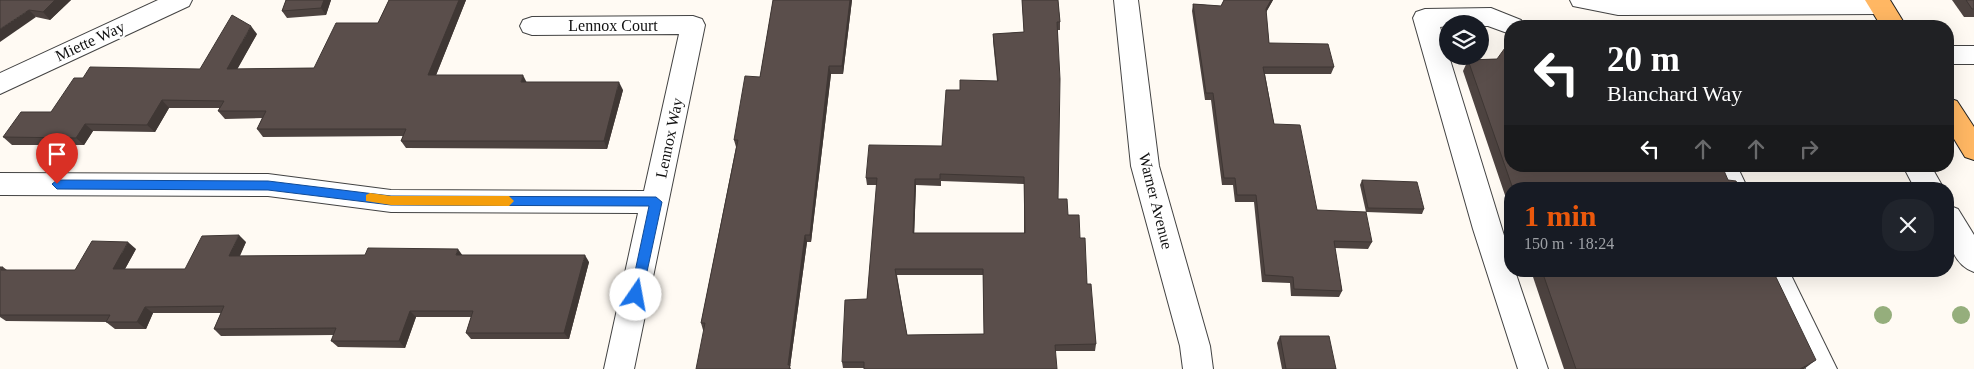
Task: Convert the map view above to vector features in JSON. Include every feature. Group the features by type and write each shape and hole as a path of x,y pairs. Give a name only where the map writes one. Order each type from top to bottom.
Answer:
{"main road":[{"path":"1879,2 1890,20"},
{"path":"1954,117 1974,149"}],"street":[{"name":"Miette Way","path":"0,84 180,0"},
{"name":"Warner Avenue","path":"1126,0 1145,166 1195,346 1198,369"},
{"path":"1582,0 1618,6 1879,2"},
{"path":"1504,23 1491,17 1425,18 1487,229 1533,369"},
{"name":"Lennox Court","path":"532,26 693,25"},
{"name":"Lennox Way","path":"619,369 693,25"},
{"path":"1954,55 1974,55"},
{"path":"0,184 268,185 391,201 656,202"},
{"path":"1954,227 1974,260"},
{"path":"1777,277 1822,369"}],"building":[{"path":"0,0 55,0 43,12 29,10 0,29"},
{"path":"286,0 324,0 321,8 282,11"},
{"path":"389,0 459,0 428,75 523,75 521,82 619,82 604,141 401,141 406,129 257,129 266,111 218,111 224,101 162,100 147,125 85,124 76,138 3,137 21,112 51,112 74,78 83,78 90,67 200,69 232,15 251,26 227,69 314,68 336,23 378,23"},
{"path":"773,0 850,0 842,66 829,66 810,235 805,235 788,365 790,365 789,369 696,369 705,323 701,323 738,140 734,140 745,76 760,77"},
{"path":"1022,0 1058,0 1060,22 1057,22 1060,79 1058,199 1067,199 1068,215 1079,215 1080,238 1085,238 1087,284 1091,284 1096,344 1055,345 1057,369 864,369 864,362 842,362 845,300 867,299 877,178 866,178 869,145 942,146 946,90 960,90 960,80 998,81 993,34 1024,32","holes":["940,174 1024,177 1025,233 913,233 915,179 940,179","895,269 983,269 984,334 907,335"]},
{"path":"1224,0 1271,0 1266,9 1269,43 1328,44 1334,67 1263,67 1274,124 1300,125 1317,210 1366,212 1372,242 1334,241 1342,291 1294,289 1293,277 1265,275 1256,195 1237,195 1235,178 1224,178 1213,93 1206,93 1193,4 1221,6"},
{"path":"1966,0 1974,0 1974,9 1972,9"},
{"path":"1504,49 1504,163 1470,65 1489,65 1489,59 1497,59"},
{"path":"1507,172 1725,172 1728,180 1736,182 1511,182"},
{"path":"1362,180 1417,182 1424,209 1368,208"},
{"path":"239,235 229,256 365,255 368,248 458,249 456,255 585,255 564,333 466,333 473,311 410,311 399,341 331,341 336,328 214,329 224,306 145,307 137,322 106,322 110,315 0,315 0,267 3,267 1,270 75,270 92,241 128,242 113,269 185,269 202,236"},
{"path":"1544,277 1776,277 1816,360 1800,369 1576,369"},
{"path":"1280,336 1329,336 1336,369 1286,369"}],"slow traffic":[{"path":"370,198 391,201 509,201"}],"route":[{"path":"57,184 268,185 391,201 656,202 636,295"}]}
